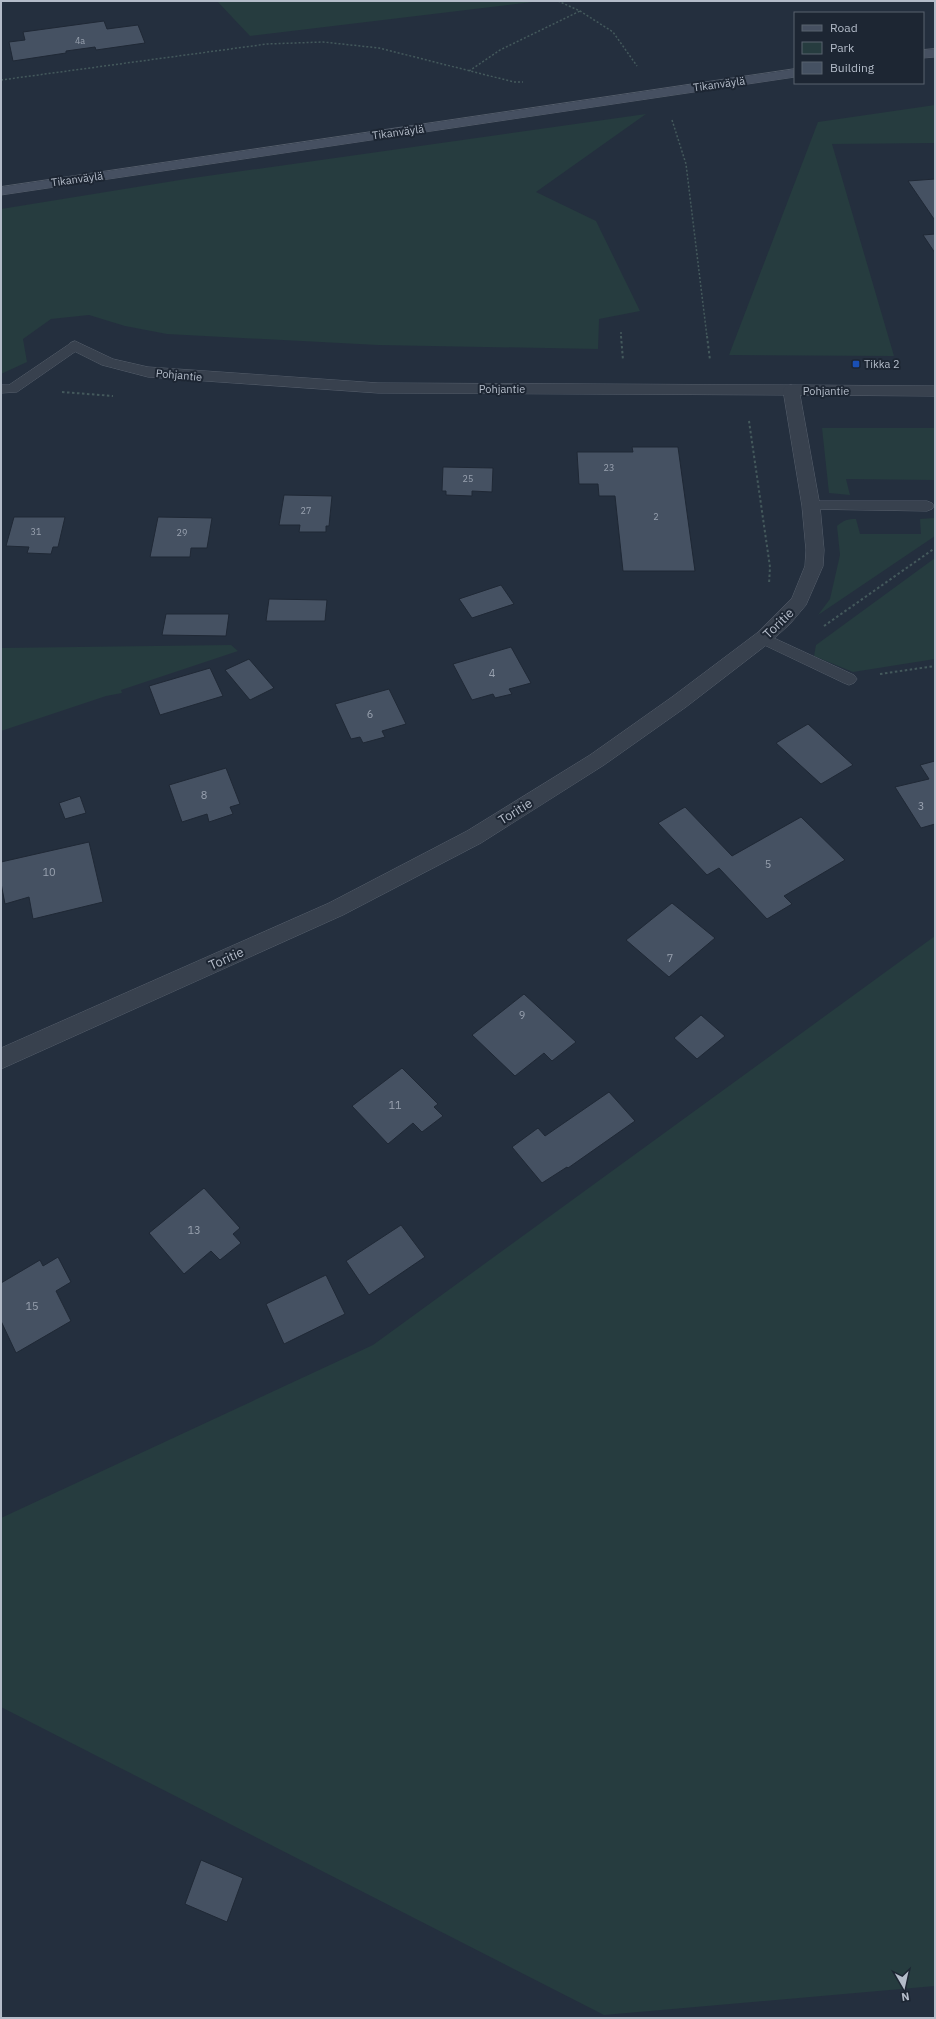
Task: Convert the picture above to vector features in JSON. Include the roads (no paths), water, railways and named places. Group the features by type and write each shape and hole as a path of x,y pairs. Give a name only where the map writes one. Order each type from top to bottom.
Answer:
{"main road":[{"path":"924,54 935,53"},
{"name":"Tikanväylä","path":"1,190 794,73"}],"street":[{"name":"Pohjantie","path":"75,346 108,362 148,372 378,388 935,391"},
{"name":"Toritie","path":"1,1059 336,909 474,837 603,756 680,702 763,638 784,619 800,601 814,566 815,550 811,506 791,390"}],"lane":[{"path":"1,389 12,389 75,346"},
{"path":"811,506 927,506"},
{"path":"763,638 849,679"}],"place":[{"name":"Tikka 2","path":"856,364"}]}
